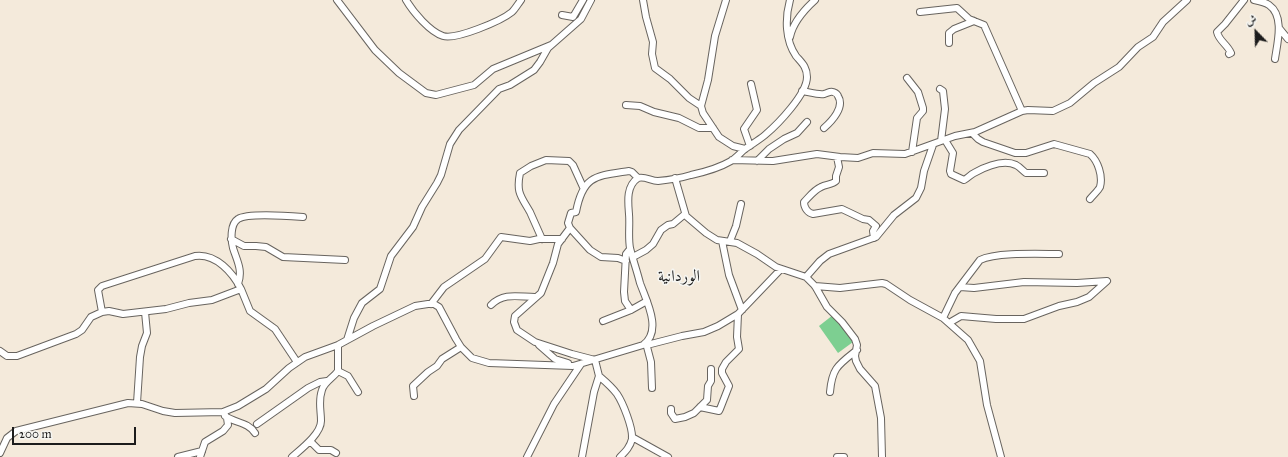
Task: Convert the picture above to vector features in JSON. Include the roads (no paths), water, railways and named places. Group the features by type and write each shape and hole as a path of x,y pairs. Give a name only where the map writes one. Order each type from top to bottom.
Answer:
{"street":[{"path":"338,0 370,44 380,55 399,73 426,93 430,94 436,95 474,85 493,69 551,45"},
{"path":"406,0 418,16 430,28 440,35 452,37 482,27 504,16 512,11 521,0"},
{"path":"562,15 573,17 584,0"},
{"path":"347,340 354,318 362,302 380,289 391,256 413,227 441,176 450,144 459,130 499,90 532,72 551,45 583,16 590,0"},
{"path":"643,0 646,18 653,42 652,54 655,68 670,79 686,96 701,106"},
{"path":"726,0 715,36 701,106 703,113 719,137 727,143 739,148 748,148"},
{"path":"652,388 651,362 646,344 651,334 652,322 647,301 630,249 628,200 633,182 638,178 647,178 658,181 705,172 732,160 765,135 795,103 806,82 806,69 803,62 796,55 789,38 786,19 790,0"},
{"path":"789,38 798,18 815,0"},
{"path":"732,160 782,160 817,154 858,158 873,153 898,154 912,152 943,140 972,133 1022,111 1053,111 1070,103 1094,83 1119,67 1138,47 1153,37 1163,22 1186,0"},
{"path":"1217,32 1244,0"},
{"path":"1254,0 1265,3 1272,8 1277,17 1279,28 1275,59"},
{"path":"920,12 957,8 967,18 981,23 986,28 996,55 1022,111"},
{"path":"949,43 949,32 974,21"},
{"path":"1279,28 1288,38"},
{"path":"1210,30 1217,32"},
{"path":"1217,32 1219,39 1228,47 1231,53 1230,54"},
{"path":"907,78 918,92 923,108 923,111 917,118 912,152"},
{"path":"748,148 744,129 757,110 751,84"},
{"path":"940,89 943,91 945,109 943,140 953,153 950,171 951,174 958,179 964,180 974,173 989,166 1010,164 1017,165 1026,173 1044,173"},
{"path":"802,91 824,94 831,91 836,93 838,96 841,106 824,128"},
{"path":"626,105 640,106 654,112 679,118 699,128 713,128"},
{"path":"757,161 784,139 797,133 807,122"},
{"path":"972,133 982,142 1018,153 1026,153 1054,144 1090,154 1097,165 1101,178 1100,188 1090,199"},
{"path":"806,277 823,258 829,254 874,238 894,215 913,201 918,195 933,145"},
{"path":"1017,165 1018,153"},
{"path":"838,157 839,167 836,181 833,184 822,186 816,190 804,202 804,206 810,213 813,214 842,209 863,219 869,220 876,226 873,231 874,238"},
{"path":"542,239 520,195 520,173 531,166 546,160 569,161 573,165 583,187"},
{"path":"626,261 618,258 602,257 590,250 570,228 568,223 571,213 576,212 583,187 593,178 629,171 638,178"},
{"path":"675,178 680,190 685,214 690,220 714,239 737,243 776,267 796,272 806,277 814,286 827,307 852,334 857,345 855,356 856,361 860,369 875,386 878,398 881,418 882,457"},
{"path":"730,241 736,226 741,204"},
{"path":"633,257 646,250 653,244 661,230 673,224 685,214"},
{"path":"240,286 241,276 231,239 234,223 239,218 250,216 303,217"},
{"path":"570,228 558,244 553,263 541,293 515,316 514,322 517,330 559,361 581,364"},
{"path":"431,304 450,282 485,259 501,237 527,241 562,239"},
{"path":"231,239 244,246 266,247 283,257 345,260"},
{"path":"700,408 719,411 729,386 722,373 722,369 726,362 740,349 737,337 740,312 729,275 722,241"},
{"path":"630,249 626,254 624,297 631,310"},
{"path":"943,318 960,287 977,262 982,259 1024,254 1059,254"},
{"path":"102,312 98,293 100,288 201,255 222,266 232,274 240,286 250,311 275,330 297,362"},
{"path":"224,414 266,389 297,362 313,354 338,345 415,306 431,304 439,307 461,347 472,358 489,363 568,366 581,364 646,344 704,332 718,326 740,312 781,269"},
{"path":"949,323 961,316 996,319 1024,319 1059,306 1078,302 1089,297 1107,281 1077,283 1024,282 970,288 960,287"},
{"path":"814,286 840,288 882,283 886,284 910,300 943,318 968,340 978,358 987,405 1001,457"},
{"path":"0,352 7,356 17,356 76,334 82,330 90,317 102,312 108,311 123,314 145,312 166,309 189,303 209,301 240,286"},
{"path":"491,305 504,296 535,297"},
{"path":"603,321 631,310 647,301"},
{"path":"137,403 141,352 147,333 145,312"},
{"path":"535,342 595,360"},
{"path":"292,457 310,441 321,425 321,390 338,371 338,345"},
{"path":"414,396 412,386 437,366 442,358 461,347"},
{"path":"830,392 834,370 857,350"},
{"path":"582,457 594,392 599,376 595,360"},
{"path":"526,457 554,404 581,364"},
{"path":"671,409 671,413 675,419 685,417 694,413 700,408 707,400 708,386 711,382 711,369"},
{"path":"338,371 348,376 358,392"},
{"path":"599,376 608,383 618,396 628,420 632,437 628,450 620,457"},
{"path":"257,424 291,402 308,388 320,382 327,382"},
{"path":"0,453 7,438 16,431 128,403 137,403 163,412 224,414 252,428 255,433"},
{"path":"178,457 201,454 205,442 226,428 228,422 224,414"},
{"path":"632,437 668,457"},
{"path":"310,441 319,450 331,450 336,454"},
{"path":"836,456 844,457"}],"district":[{"name":"الوردانية","path":"679,277"}]}
